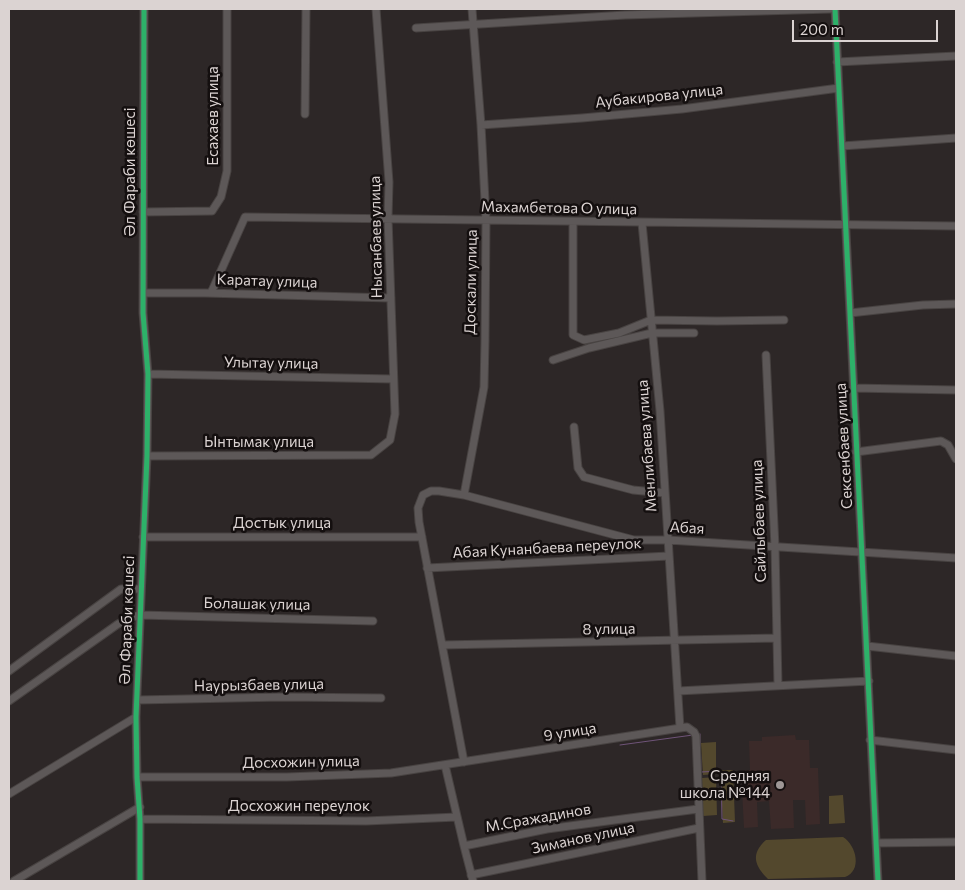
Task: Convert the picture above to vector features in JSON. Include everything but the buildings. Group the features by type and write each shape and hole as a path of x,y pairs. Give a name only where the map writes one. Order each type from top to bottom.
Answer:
{"street":[{"name":"Әл Фараби көшесі","path":"140,881 140,807 137,777 136,717 147,456 148,374 143,294 144,9"},
{"name":"Есахаев улица","path":"143,212 212,211 221,197 227,171 227,9"},
{"path":"306,9 306,114"},
{"name":"Нысанбаев улица","path":"371,455 390,440 395,414 388,218 389,182 376,9"},
{"name":"Доскали улица","path":"464,495 484,387 486,220 472,9"},
{"path":"416,28 625,12 830,9"},
{"name":"Сексенбаев улица","path":"835,9 878,881"},
{"path":"837,62 956,56"},
{"name":"Аубакирова улица","path":"481,125 673,110 839,88"},
{"path":"842,146 956,138"},
{"name":"Махамбетова О улица","path":"210,293 245,217 956,226"},
{"path":"573,222 573,336 584,340 619,333 651,320 784,320"},
{"name":"Менлибаева улица","path":"642,223 660,411 680,728"},
{"name":"Каратау улица","path":"143,294 210,293 391,298"},
{"path":"850,313 923,305 956,304"},
{"path":"553,360 588,348 652,333 694,333"},
{"name":"Сайлыбаев улица","path":"766,355 775,547 778,685"},
{"name":"Улытау улица","path":"148,374 393,379"},
{"path":"853,388 956,390"},
{"path":"574,427 578,468 584,477 633,490 665,493"},
{"path":"856,452 941,441 948,445 956,459"},
{"name":"Ынтымак улица","path":"147,456 371,455"},
{"name":"Абая","path":"422,537 418,508 423,495 431,491 439,491 464,495 634,540 668,540 956,558"},
{"path":"422,537 464,762"},
{"name":"Достык улица","path":"143,538 422,537"},
{"name":"Абая Кунанбаева переулок","path":"427,568 669,556"},
{"path":"9,671 121,589 141,589"},
{"path":"9,701 118,624 140,615"},
{"name":"Болашак улица","path":"140,615 373,621"},
{"name":"8 улица","path":"442,645 675,642 777,638"},
{"path":"867,646 956,656"},
{"path":"678,691 869,681"},
{"name":"Наурызбаев улица","path":"137,700 282,697 380,698"},
{"path":"9,794 136,717"},
{"path":"680,728 687,727 696,736 702,881"},
{"name":"9 улица","path":"464,762 680,728"},
{"path":"870,740 956,750"},
{"name":"Досхожин улица","path":"137,777 296,777 392,773 464,762"},
{"path":"445,765 472,878"},
{"path":"14,881 140,807"},
{"name":"М.Сражадинов","path":"464,846 574,825 698,809"},
{"name":"Досхожин переулок","path":"140,818 366,821 457,817"},
{"name":"Зиманов улица","path":"472,878 699,828"},
{"path":"876,843 956,842"}],"shaded area":[{"name":"Средняя школа №144","path":"795,735 796,740 809,740 810,768 818,768 820,824 806,825 805,800 793,800 794,828 771,829 769,801 757,802 758,827 744,828 741,771 750,770 749,741 762,741 762,737"},
{"path":"716,742 716,774 703,775 701,743"},
{"path":"720,770 733,770 735,822 723,823"},
{"path":"716,777 717,815 703,816 702,778"},
{"path":"843,795 845,823 829,824 829,796"},
{"path":"843,837 852,846 856,858 854,869 845,877 768,879 757,865 756,855 766,840"}],"waterway":[{"path":"700,734 701,772 721,771 722,819 733,821"},
{"path":"620,745 693,735"}],"cycle path":[{"path":"140,881 140,819 136,717 147,456 148,374 143,313 144,9"},
{"path":"835,9 878,881"}],"place":[{"name":"Средняя школа №144","path":"780,785"}]}
